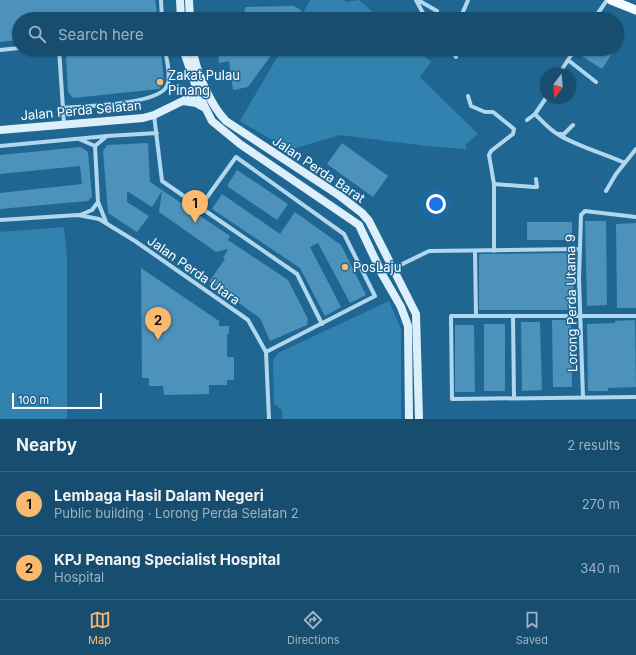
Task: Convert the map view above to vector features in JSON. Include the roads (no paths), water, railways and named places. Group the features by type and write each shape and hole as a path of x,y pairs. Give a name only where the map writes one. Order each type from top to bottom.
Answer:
{"main road":[{"path":"611,0 636,10"}],"street":[{"path":"160,0 161,12"},
{"path":"180,0 181,12"},
{"path":"189,0 190,12"},
{"path":"417,0 437,11"},
{"path":"417,0 423,12"},
{"path":"463,12 468,0"},
{"path":"599,12 607,0"},
{"path":"0,50 12,49"},
{"path":"59,56 64,124"},
{"path":"63,108 140,101 161,93 165,89 168,81 166,56"},
{"name":"Jalan Perda Barat","path":"186,56 198,94 212,121 240,144 359,225 382,274 401,307 408,326 409,419"},
{"name":"Jalan Perda Barat","path":"195,56 206,89 219,114 226,121 353,206 369,221 416,314 419,419"},
{"path":"563,68 571,56"},
{"path":"568,60 596,82"},
{"name":"Jalan Perda Selatan","path":"0,130 143,118 154,115 206,89"},
{"path":"468,96 471,106 486,112 493,112 514,129 513,134 491,151 489,155 494,184 494,251"},
{"path":"184,101 205,108"},
{"path":"527,120 535,114 542,104"},
{"path":"535,114 558,134 575,144 606,154 625,164"},
{"path":"154,115 162,181 297,274 322,324"},
{"path":"558,134 564,134 573,125"},
{"path":"0,146 79,138 156,133"},
{"path":"95,146 107,136"},
{"path":"79,138 95,146"},
{"path":"95,146 98,202 106,222"},
{"path":"606,191 636,149"},
{"path":"200,207 236,156 341,231 344,234 376,296 266,352"},
{"path":"494,184 537,187 536,179"},
{"path":"0,220 78,215 88,212 98,202"},
{"path":"346,215 353,206"},
{"name":"Lorong Perda Utama 9","path":"583,398 578,250 581,215 585,210 636,217"},
{"name":"Jalan Perda Utara","path":"78,215 106,222 200,285 248,320 266,352 268,419"},
{"path":"382,274 429,251 578,250"},
{"path":"476,251 476,316"},
{"path":"636,316 451,316 452,399 636,397"},
{"path":"513,316 514,398"}],"place":[{"name":"Zakat Pulau Pinang","path":"160,82"},
{"name":"Lembaga Hasil Dalam Negeri","path":"195,223"},
{"name":"PosLaju","path":"345,267"},
{"name":"KPJ Penang Specialist Hospital","path":"158,340"}]}
